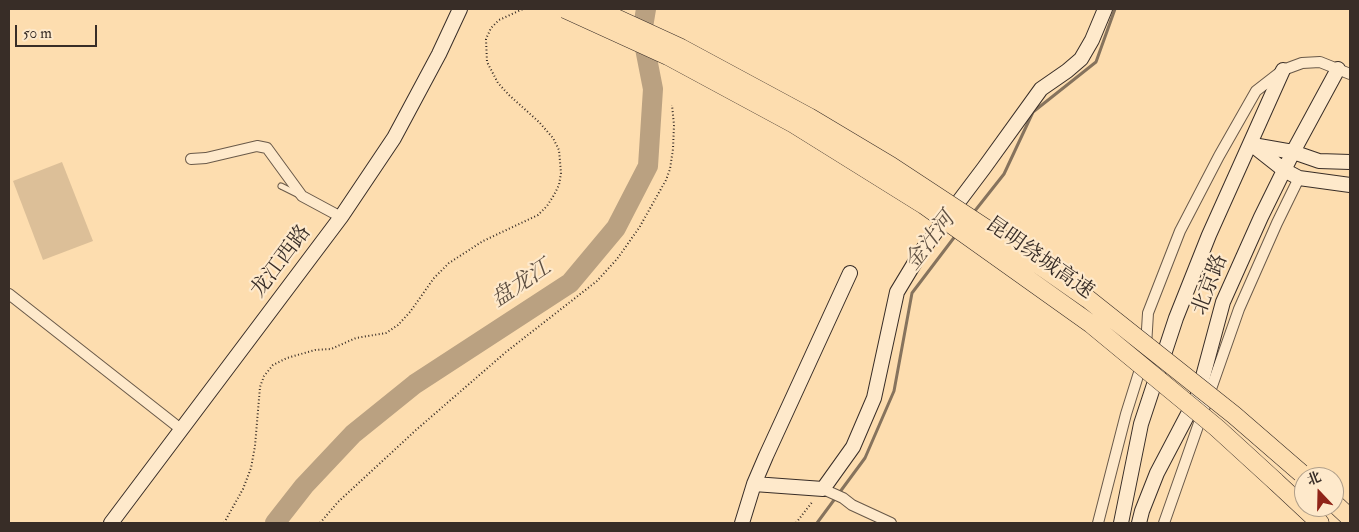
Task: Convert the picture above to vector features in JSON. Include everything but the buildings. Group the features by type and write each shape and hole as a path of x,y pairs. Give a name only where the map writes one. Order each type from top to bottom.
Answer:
{"highway":[{"name":"昆明绕城高速","path":"565,9 685,65 794,124 924,205 1091,324 1217,428 1320,523"},
{"name":"昆明绕城高速","path":"596,9 681,48 810,118 891,166 1005,240 1088,298 1227,409 1295,467"}],"street":[{"name":"龙江西路","path":"112,523 340,217 394,138 439,54 460,9"},
{"path":"823,489 853,447 874,398 897,292 922,249 1041,89 1068,71 1081,59 1092,40 1105,9"},
{"path":"1098,523 1126,414 1145,352 1148,313 1176,240 1192,206 1256,91 1283,70 1302,63 1320,62 1344,71"},
{"name":"北京路","path":"1121,523 1141,424 1176,318 1209,235 1283,70"},
{"name":"北京路","path":"1139,523 1157,473 1198,395 1223,302 1261,217 1293,152 1344,71"},
{"path":"1251,144 1293,152 1319,161 1350,162"},
{"path":"1251,144 1284,170 1299,178 1350,185"},
{"path":"191,159 206,158 257,146 267,148 302,196 340,217"},
{"path":"1164,523 1240,309 1277,223 1299,178"},
{"path":"742,523 754,484 784,414 850,273"},
{"path":"9,294 182,430"},
{"path":"754,484 823,489 891,523"}],"lane":[{"path":"280,186 302,196"}],"path":[{"path":"224,523 243,489 251,468 255,446 260,387 264,376 273,365 296,355 315,350 332,349 356,338 386,333 398,325 410,312 434,278 449,263 483,241 538,215 554,196 559,185 561,173 559,150 553,138 539,122 498,83 487,62 486,39 491,28 499,20 523,9"},
{"path":"320,523 338,502 416,430 506,352 597,281 617,259 639,228 666,180 673,149 674,125 672,105"},
{"path":"796,523 823,489"}],"shaded area":[{"path":"62,162 93,241 43,260 13,181"}],"waterway":[{"name":"盘龙江","path":"275,523 304,486 353,434 415,384 570,283 616,228 648,166 653,89 642,33 646,9"},
{"name":"金汁河","path":"974,212 1004,174 1033,112 1096,62 1115,9"},
{"name":"金汁河","path":"817,523 865,458 894,391 912,293 956,235"}]}
